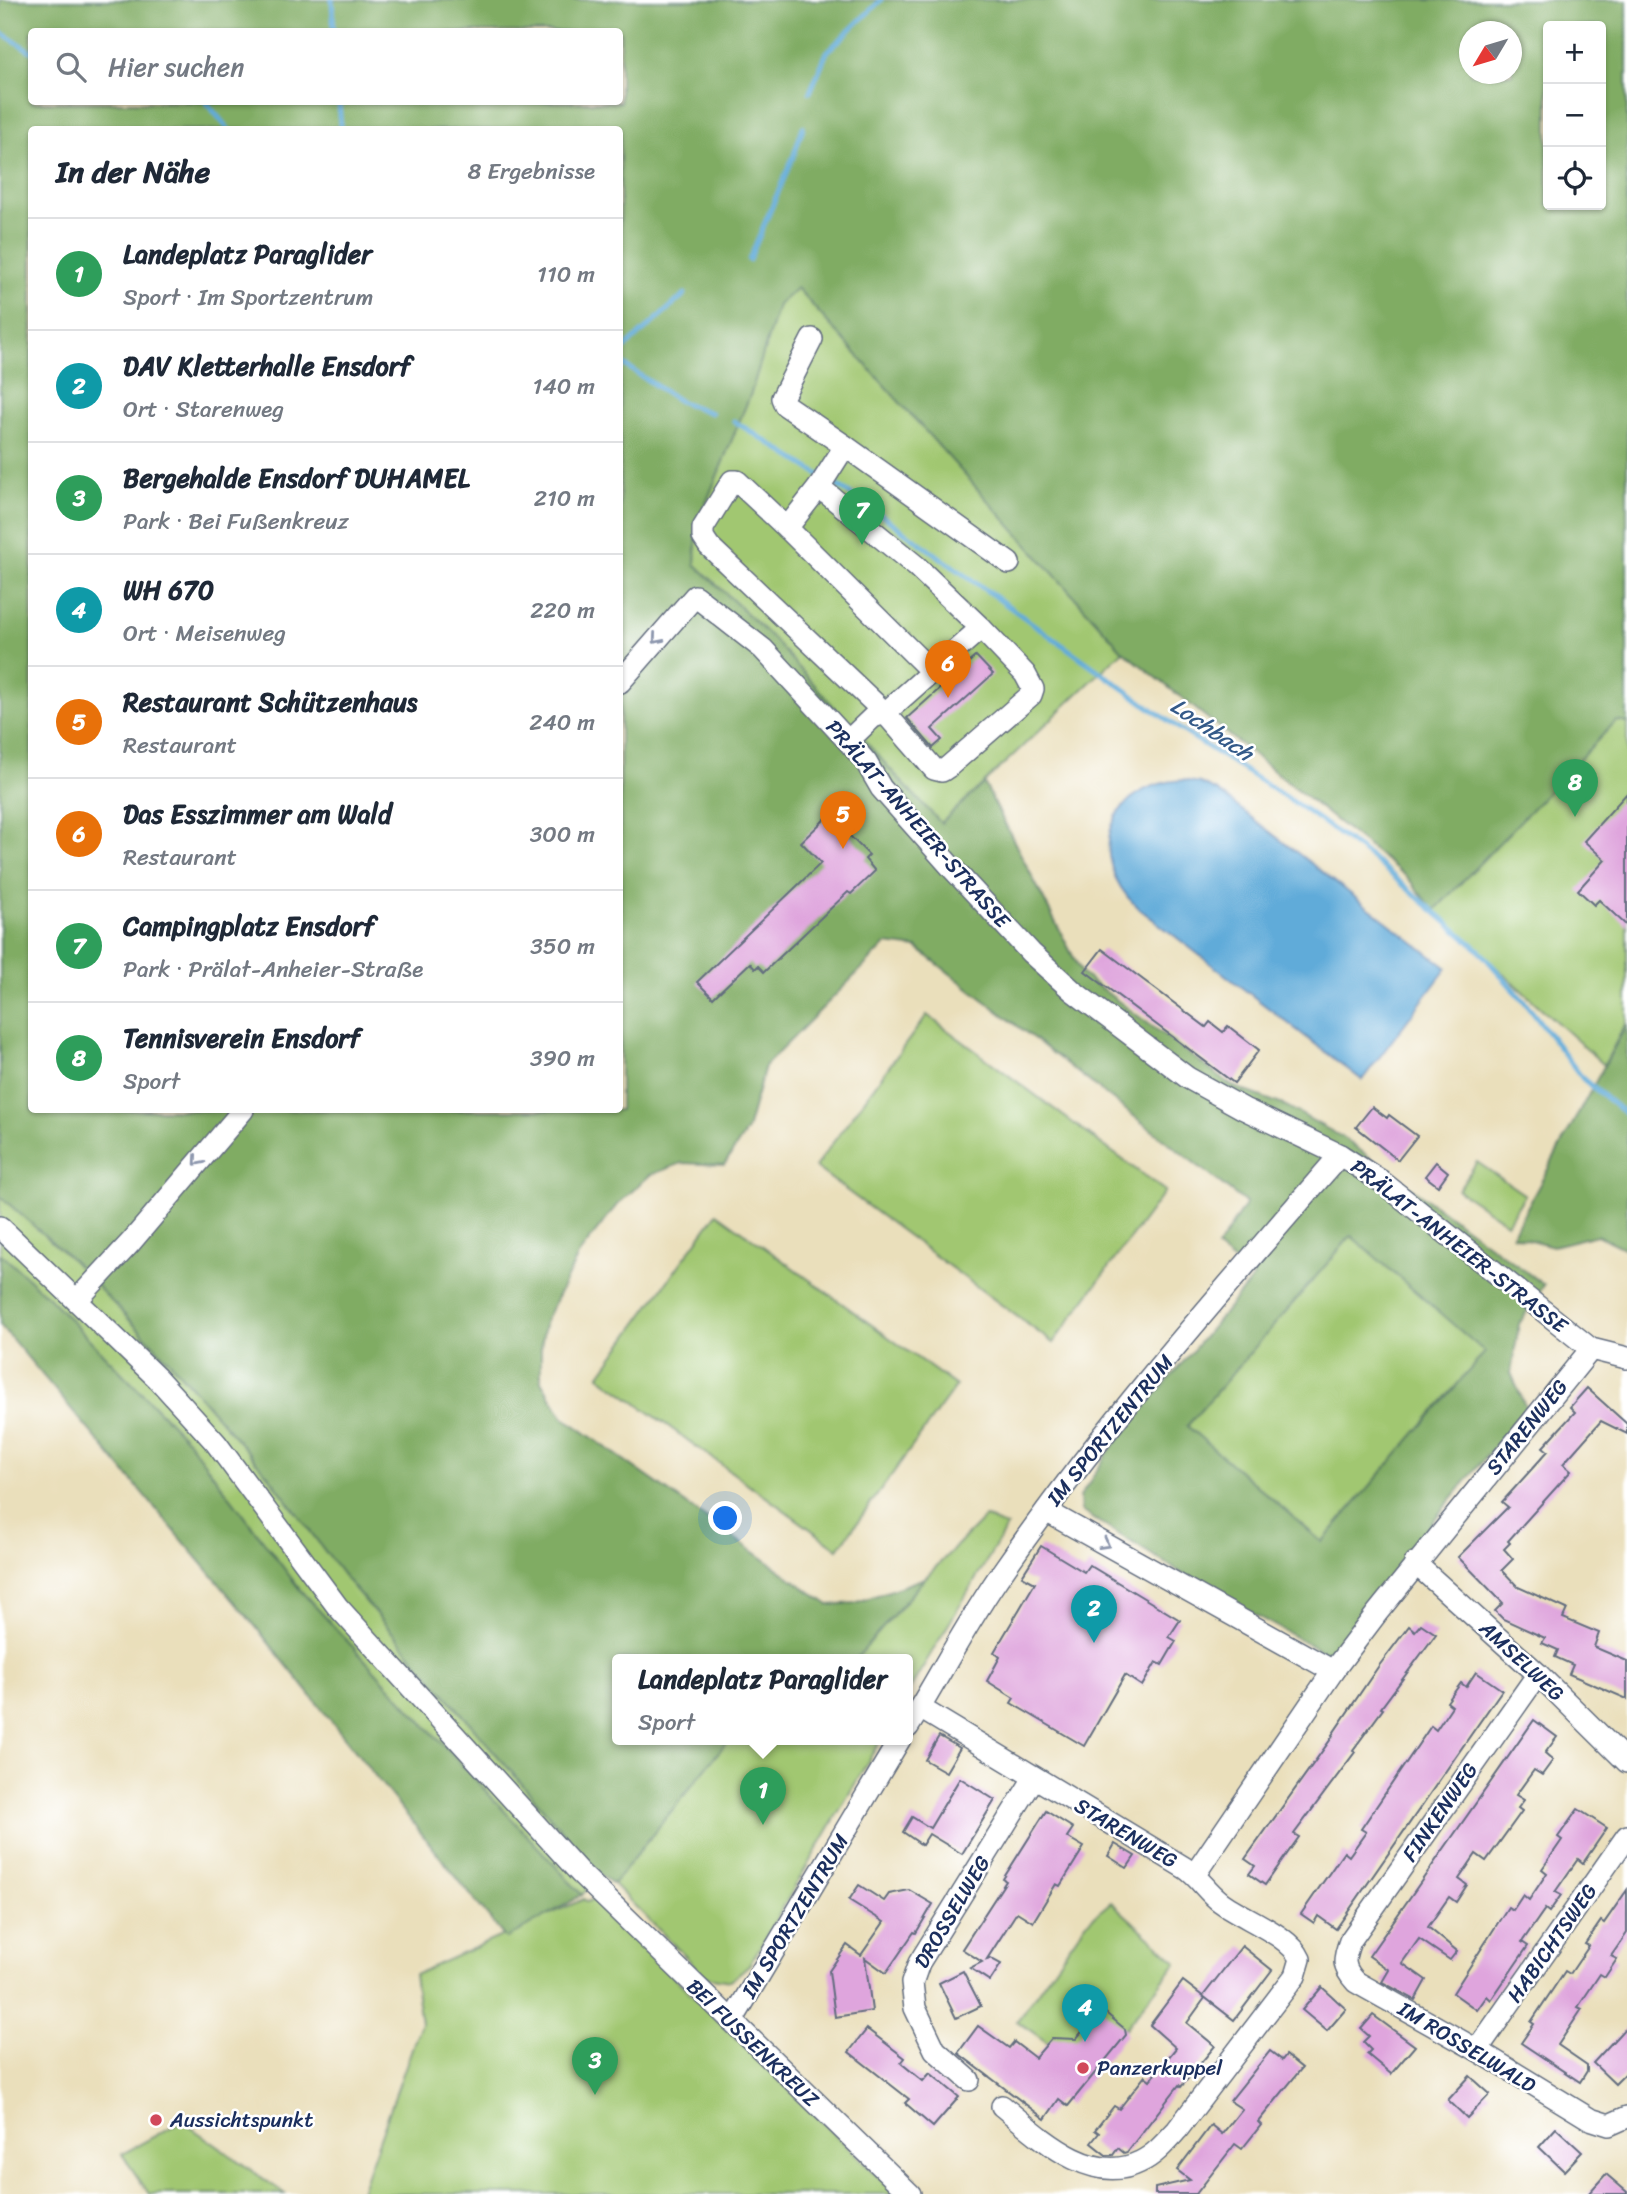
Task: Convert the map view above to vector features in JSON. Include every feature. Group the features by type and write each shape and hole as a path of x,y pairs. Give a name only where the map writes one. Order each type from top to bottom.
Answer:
{"street":[{"path":"812,338 782,398 785,405 1009,563"},
{"path":"787,528 845,446"},
{"path":"823,480 981,628 1025,674 1033,689 1031,695 942,771 929,766 885,713 709,546 704,537 703,528 732,481 737,481 932,672"},
{"name":"PRÄLAT-ANHEIER-STRASSE","path":"623,679 695,596 763,649 848,741 866,762 881,788 917,828 1031,953 1073,991 1144,1046 1213,1093 1340,1155 1381,1181 1591,1349 1627,1358"},
{"path":"848,741 873,717 885,713 981,628"},
{"path":"77,1300 131,1242 240,1113"},
{"name":"IM SPORTZENTRUM","path":"913,1719 1004,1568 1046,1511 1206,1311 1340,1155"},
{"name":"BEI FUSSENKREUZ","path":"0,1227 157,1378 216,1443 337,1606 597,1890 910,2194"},
{"name":"STARENWEG","path":"920,1708 1195,1874 1333,1671 1415,1563 1591,1349"},
{"path":"1046,1511 1333,1671"},
{"name":"AMSELWEG","path":"1415,1563 1538,1674 1627,1762"},
{"name":"FINKENWEG","path":"1346,1952 1363,1921 1538,1674"},
{"name":"IM SPORTZENTRUM","path":"732,2021 896,1745"},
{"name":"DROSSELWEG","path":"969,2080 935,2050 915,2008 912,1983 919,1962 1034,1778"},
{"name":"HABICHTSWEG","path":"1477,2050 1627,1836"},
{"path":"1002,2106 1040,2136 1077,2160 1114,2169 1139,2162 1158,2150 1177,2130 1295,1976 1300,1959 1292,1945 1221,1902 1203,1887 1195,1874"},
{"name":"IM ROSSELWALD","path":"1346,1952 1344,1965 1347,1973 1356,1982 1477,2050 1590,2119 1618,2121"}],"green space":[{"path":"0,0 1627,0 1627,723 1616,721 1434,911 1407,877 1123,651 797,288 778,305 751,393 697,525 695,564 773,639 941,823 984,783 1082,974 1232,1086 1286,1106 1342,1137 1544,1285 1519,1324 1511,1373 1526,1408 1406,1554 1330,1656 1201,1585 1081,1511 1080,1497 1109,1451 1254,1277 1217,1248 1246,1203 917,948 886,944 765,1066 747,1130 724,1165 682,1163 650,1175 617,1205 579,1254 546,1319 541,1346 541,1381 563,1417 829,1605 855,1603 925,1578 860,1654 612,1654 612,1745 724,1745 613,1884 600,1875 343,1575 269,1476 169,1361 69,1257 0,1196","holes":["1351,1236 1485,1352 1322,1542 1187,1426"]},
{"path":"797,288 1123,651 984,783 1082,974 898,778 773,639 695,564 697,525 751,393 778,305"},
{"path":"1616,721 1627,723 1627,1021 1604,1065 1434,911"},
{"path":"927,1015 1165,1191 1053,1343 815,1167"},
{"path":"1627,1024 1627,1250 1597,1235 1553,1246 1512,1235"},
{"path":"1477,1162 1525,1195 1507,1223 1458,1190"},
{"path":"0,1196 69,1257 169,1361 269,1476 343,1575 600,1875 582,1895 301,1591 187,1440 47,1296 0,1253"},
{"path":"717,1213 956,1386 838,1549 599,1376"},
{"path":"1351,1235 1486,1352 1322,1542 1187,1426"},
{"path":"0,1253 47,1296 187,1440 301,1591 582,1895 506,1939 256,1627 0,1325"},
{"path":"985,1517 1007,1527 913,1684 913,1654 860,1654 925,1578"},
{"path":"724,1745 878,1745 750,1964 730,1981 706,1977 613,1884"},
{"path":"584,1899 587,1902 594,1899 896,2194 360,2194 421,2023 414,1975"},
{"path":"1111,1902 1177,1962 1090,2073 1017,2021 1086,1923"},
{"path":"182,2121 285,2194 149,2194 122,2154"}],"water":[{"path":"1183,780 1200,783 1217,791 1447,968 1362,1080 1137,907 1121,887 1111,866 1108,845 1112,826 1122,808 1137,794 1157,785"}],"building":[{"path":"976,656 993,674 932,729 942,740 933,748 907,718"},
{"path":"1627,793 1627,926 1599,900 1594,905 1578,890 1605,860 1584,841"},
{"path":"826,818 834,827 838,824 869,855 865,859 875,871 851,894 848,892 764,972 758,966 755,969 750,963 713,998 697,982 821,863 801,842"},
{"path":"1102,949 1206,1027 1210,1022 1223,1032 1228,1026 1259,1050 1234,1083 1085,971"},
{"path":"1372,1107 1387,1118 1389,1115 1417,1136 1398,1160 1356,1127"},
{"path":"1436,1162 1448,1172 1438,1186 1425,1176"},
{"path":"1587,1388 1627,1424 1627,1434 1601,1421 1563,1464 1571,1471 1508,1541 1510,1543 1504,1549 1513,1559 1502,1570 1518,1587 1567,1609 1563,1618 1599,1633 1594,1647 1627,1661 1627,1699 1569,1674 1573,1665 1555,1657 1558,1650 1542,1643 1545,1638 1503,1619 1495,1611 1503,1603 1458,1557 1508,1507 1502,1502 1548,1451 1543,1447 1575,1412 1570,1407"},
{"path":"1041,1546 1084,1572 1089,1565 1180,1620 1169,1637 1176,1641 1162,1665 1156,1662 1142,1686 1125,1675 1084,1746 1011,1703 1014,1698 987,1681 1000,1657 994,1652 1035,1583 1022,1576"},
{"path":"1421,1624 1436,1634 1381,1708 1383,1709 1353,1750 1355,1752 1294,1834 1299,1837 1265,1885 1249,1874 1255,1866 1245,1859 1333,1736 1378,1667 1409,1626 1415,1631"},
{"path":"1476,1672 1502,1690 1336,1929 1318,1916 1314,1923 1301,1914 1344,1852 1349,1856 1366,1832 1361,1829 1431,1726 1436,1730 1452,1706 1447,1702 1461,1683 1466,1687"},
{"path":"1534,1720 1557,1737 1545,1753 1553,1760 1542,1775 1534,1770 1516,1795 1524,1800 1518,1808 1522,1811 1486,1861 1476,1854 1459,1879 1467,1885 1456,1902 1449,1897 1428,1927 1457,1951 1450,1960 1419,1939 1402,1963 1426,1980 1415,2000 1382,1982 1389,1970 1369,1956"},
{"path":"939,1736 960,1748 946,1772 925,1760"},
{"path":"960,1778 995,1800 962,1854 929,1834 922,1845 903,1832 912,1817 930,1828"},
{"path":"1578,1809 1607,1828 1583,1863 1578,1859 1555,1892 1561,1895 1549,1912 1545,1909 1522,1942 1528,1946 1491,2000 1487,1996 1477,2010 1453,1993 1508,1907 1513,1910 1523,1895 1529,1900 1547,1873 1542,1869 1562,1840 1558,1837"},
{"path":"1046,1811 1073,1828 1067,1837 1084,1847 1060,1886 1056,1884 1033,1922 1017,1912 987,1959 1001,1964 990,1981 970,1968 982,1962 962,1949 1006,1881 1003,1879"},
{"path":"1115,1844 1135,1856 1127,1868 1108,1856"},
{"path":"859,1885 884,1901 889,1894 909,1890 933,1904 916,1933 914,1932 886,1973 865,1958 872,2011 835,2017 829,1971 847,1945 861,1955 884,1922 849,1900"},
{"path":"1627,1890 1627,1933 1611,1956 1617,1959 1605,1977 1600,1974 1578,2007 1582,2009 1558,2045 1587,2065 1587,2071 1580,2082 1521,2043 1534,2024 1531,2022 1565,1971 1570,1974 1589,1946 1585,1944 1601,1921 1604,1923"},
{"path":"1242,1946 1272,1970 1234,2020 1203,1996"},
{"path":"963,1971 981,2006 956,2018 939,1983"},
{"path":"1183,1981 1205,1998 1187,2023 1215,2046 1181,2087 1179,2085 1127,2152 1124,2153 1118,2148 1113,2155 1106,2155 1091,2143 1099,2133 1095,2130 1114,2106 1119,2109 1145,2076 1150,2080 1176,2048 1150,2025"},
{"path":"1322,1987 1346,2009 1327,2031 1302,2010"},
{"path":"1101,2009 1125,2029 1126,2035 1068,2106 1059,2099 1045,2119 958,2053 978,2026 1009,2048 1014,2042 1035,2058 1052,2038 1076,2039"},
{"path":"1373,2015 1415,2046 1391,2074 1367,2054 1371,2050 1363,2042 1369,2036 1361,2029"},
{"path":"1627,2026 1627,2072 1615,2084 1593,2063"},
{"path":"867,2029 905,2058 901,2063 923,2081 930,2073 959,2097 933,2127 905,2103 909,2099 849,2052"},
{"path":"1270,2051 1282,2060 1286,2055 1302,2068 1258,2122 1261,2125 1242,2149 1235,2144 1196,2194 1155,2194 1155,2188 1190,2180 1177,2170 1211,2125 1222,2134 1242,2109 1230,2101"},
{"path":"1470,2076 1490,2094 1467,2118 1448,2100"},
{"path":"1556,2128 1582,2152 1564,2171 1539,2147"},
{"path":"1606,2174 1627,2192 1627,2194 1588,2194"}],"waterway":[{"path":"332,0 334,28"},
{"path":"810,92 827,52 881,0"},
{"name":"Lochbach","path":"0,32 28,50"},
{"name":"Lochbach","path":"208,105 226,126"},
{"path":"339,105 341,126"},
{"path":"749,260 794,155 803,127"},
{"path":"623,349 685,294"},
{"name":"Lochbach","path":"623,364 679,401 711,413"},
{"name":"Lochbach","path":"734,421 820,475"},
{"name":"Lochbach","path":"828,480 863,502 1180,729 1304,809 1373,859 1478,949 1527,1005 1583,1079 1627,1115"}],"place":[{"name":"Campingplatz Ensdorf","path":"862,545"},
{"name":"Das Esszimmer am Wald","path":"948,698"},
{"name":"Tennisverein Ensdorf","path":"1575,817"},
{"name":"Restaurant Schützenhaus","path":"843,849"},
{"name":"DAV Kletterhalle Ensdorf","path":"1094,1643"},
{"name":"Landeplatz Paraglider","path":"763,1825"},
{"name":"WH 670","path":"1085,2042"},
{"name":"Panzerkuppel","path":"1083,2068"},
{"name":"Bergehalde Ensdorf DUHAMEL","path":"595,2095"},
{"name":"Aussichtspunkt","path":"156,2120"}]}
